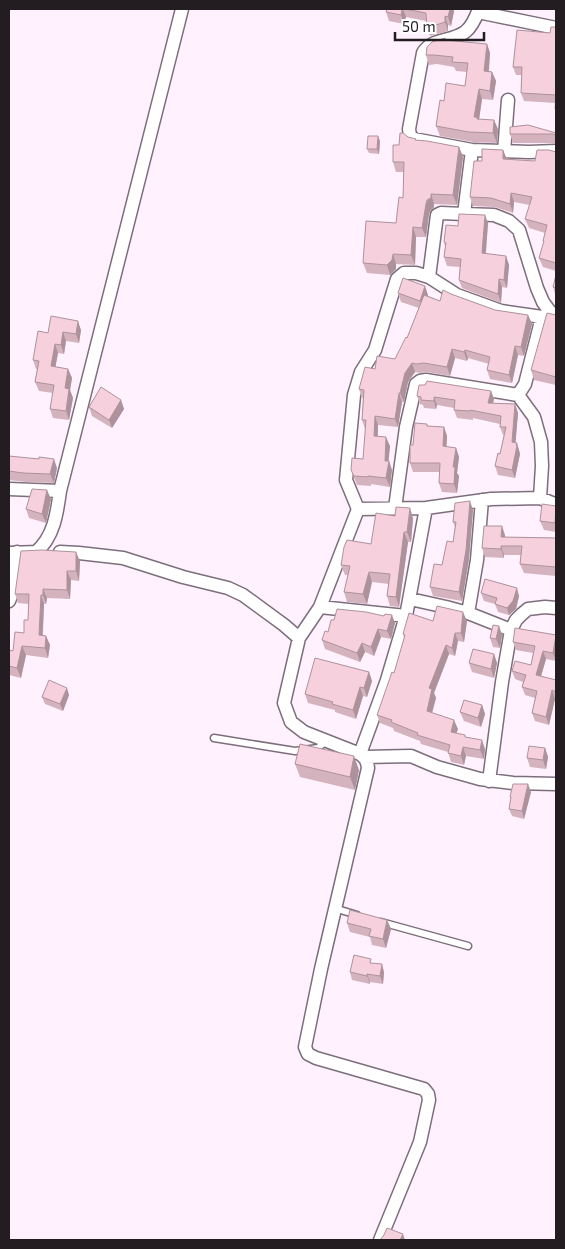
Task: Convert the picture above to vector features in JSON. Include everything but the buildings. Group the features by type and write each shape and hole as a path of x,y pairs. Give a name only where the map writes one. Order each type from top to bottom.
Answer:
{"street":[{"path":"36,552 48,538 57,515 60,490 182,9"},
{"path":"556,28 478,10 470,27 460,36 431,45 423,53 409,129 410,135 414,140 472,150 504,152 556,151"},
{"path":"504,152 508,100"},
{"path":"464,214 472,150"},
{"path":"429,277 437,215 441,213 494,215 509,221 519,230 537,288 550,315 525,384 518,396"},
{"path":"550,315 501,311 457,295 429,277 416,273 404,273 397,279 375,350 361,372 354,395 346,480 358,509 320,607 299,638 284,703 291,722 304,732 362,755 411,756 437,767 480,780 556,784"},
{"path":"395,508 406,427 416,384 426,380 518,396 534,417 541,442 540,498"},
{"path":"9,488 60,490"},
{"path":"358,509 426,508 491,499 540,498 556,506"},
{"path":"468,613 478,560 482,500"},
{"path":"362,755 406,616 426,508"},
{"path":"9,601 11,596 13,552 79,552 123,558 183,577 228,588 243,595 284,624 299,638"},
{"path":"410,599 468,613 511,630"},
{"path":"320,607 406,616"},
{"path":"489,781 511,630 516,620 528,609 556,608"},
{"path":"362,755 367,761 368,768 334,908 305,1048 308,1054 316,1058 424,1089 428,1094 430,1100 420,1142 380,1240"}],"lane":[{"path":"214,738 295,751 318,748 326,741"},
{"path":"334,908 363,916"},
{"path":"372,919 468,946"}]}
